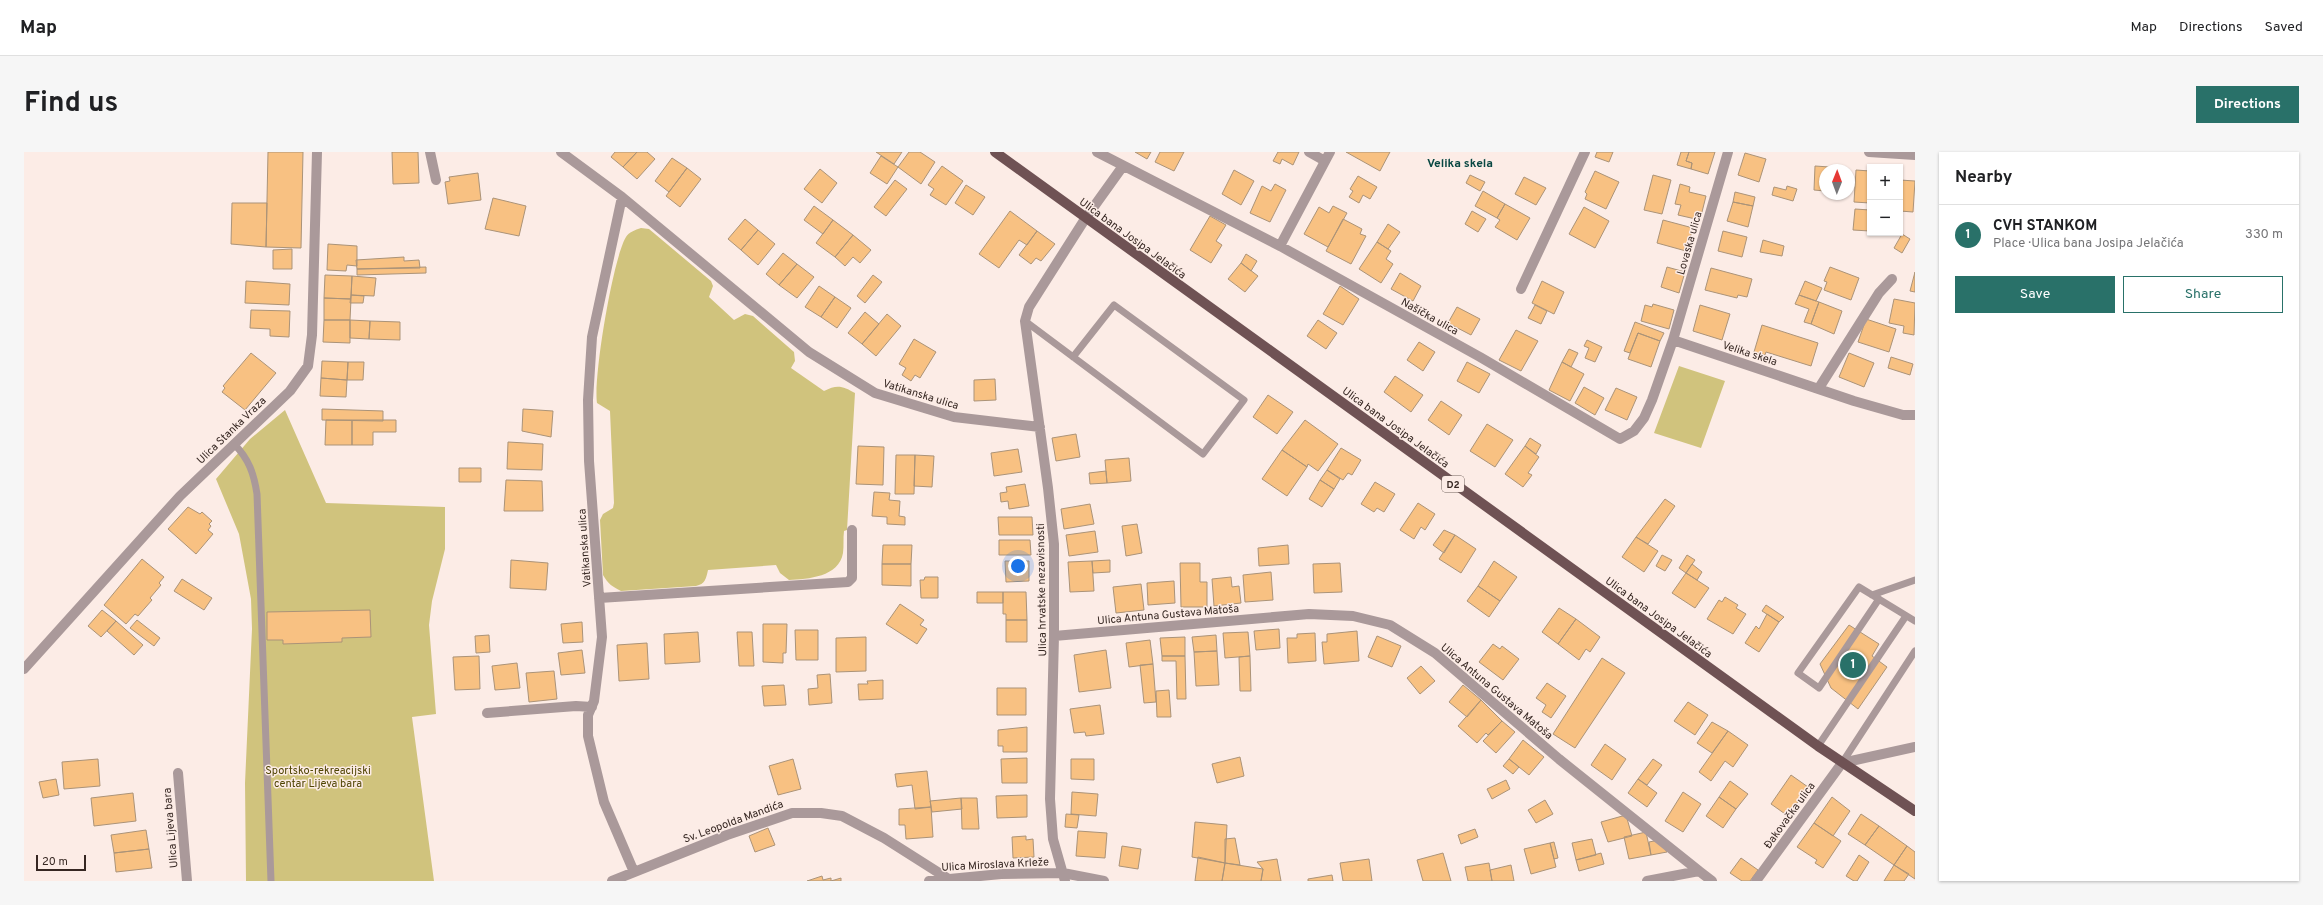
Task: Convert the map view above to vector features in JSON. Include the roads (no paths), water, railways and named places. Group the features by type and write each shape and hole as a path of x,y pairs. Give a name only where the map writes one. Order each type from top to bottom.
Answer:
{"main road":[{"name":"Ulica bana Josipa Jelačića","path":"995,152 1085,219 1818,746 1915,811"}],"street":[{"name":"Ulica Stanka Vraza","path":"24,668 180,496 290,391 308,366 312,335 317,152"},
{"path":"430,152 436,180"},
{"name":"Vatikanska ulica","path":"561,152 622,197 809,352 875,393 954,418 1040,427"},
{"name":"Našička ulica","path":"1097,152 1280,246 1480,358 1620,440 1634,431 1644,418 1674,340"},
{"path":"1309,152 1325,162"},
{"path":"1280,246 1330,152"},
{"path":"1521,289 1585,152"},
{"name":"Lovaska ulica","path":"1674,340 1728,152"},
{"path":"1869,152 1915,155"},
{"path":"1085,219 1122,166"},
{"name":"Vatikanska ulica","path":"622,197 592,338 588,392 589,461 599,598 848,582 852,578 852,530"},
{"name":"Ulica hrvatske nezavisnosti","path":"1064,877 1053,839 1050,799 1054,636 1054,544 1040,427 1025,321 1029,307 1085,219"},
{"path":"1819,388 1879,293 1892,279"},
{"name":"Velika skela","path":"1674,340 1903,415 1915,415"},
{"path":"599,598 602,637 598,680 592,707 588,715 588,736 604,802 634,872"},
{"name":"Ulica Antuna Gustava Matoša","path":"1054,636 1309,614 1353,616 1390,625 1436,653 1559,759 1699,871"},
{"path":"487,713 576,706 592,707"},
{"path":"1842,763 1915,747"},
{"name":"Đakovačka ulica","path":"1756,881 1842,763"},
{"name":"Ulica Lijeva bara","path":"178,773 187,881"},
{"name":"Sv. Leopolda Mandića","path":"612,881 727,835 792,812 842,816 884,838 947,878"},
{"path":"1647,881 1699,871 1712,881"},
{"path":"1064,877 1104,881"},
{"name":"Ulica Miroslava Krleže","path":"929,881 947,878 1064,877"}],"lane":[{"path":"1025,321 1073,357 1203,454 1244,400 1114,305 1073,357"},
{"path":"234,444 244,455 250,465 254,476 257,494 271,881"},
{"path":"1872,595 1915,580"},
{"path":"1879,599 1819,688 1798,673 1859,587 1879,599 1906,616 1915,621"},
{"path":"1818,746 1906,616"},
{"path":"1842,763 1915,651"}],"place":[{"name":"CVH STANKOM","path":"1853,665"}],"district":[{"name":"Velika skela","path":"1460,163"}],"park label":[{"name":"Sportsko-rekreacijski centar Lijeva bara","path":"318,776"}]}
